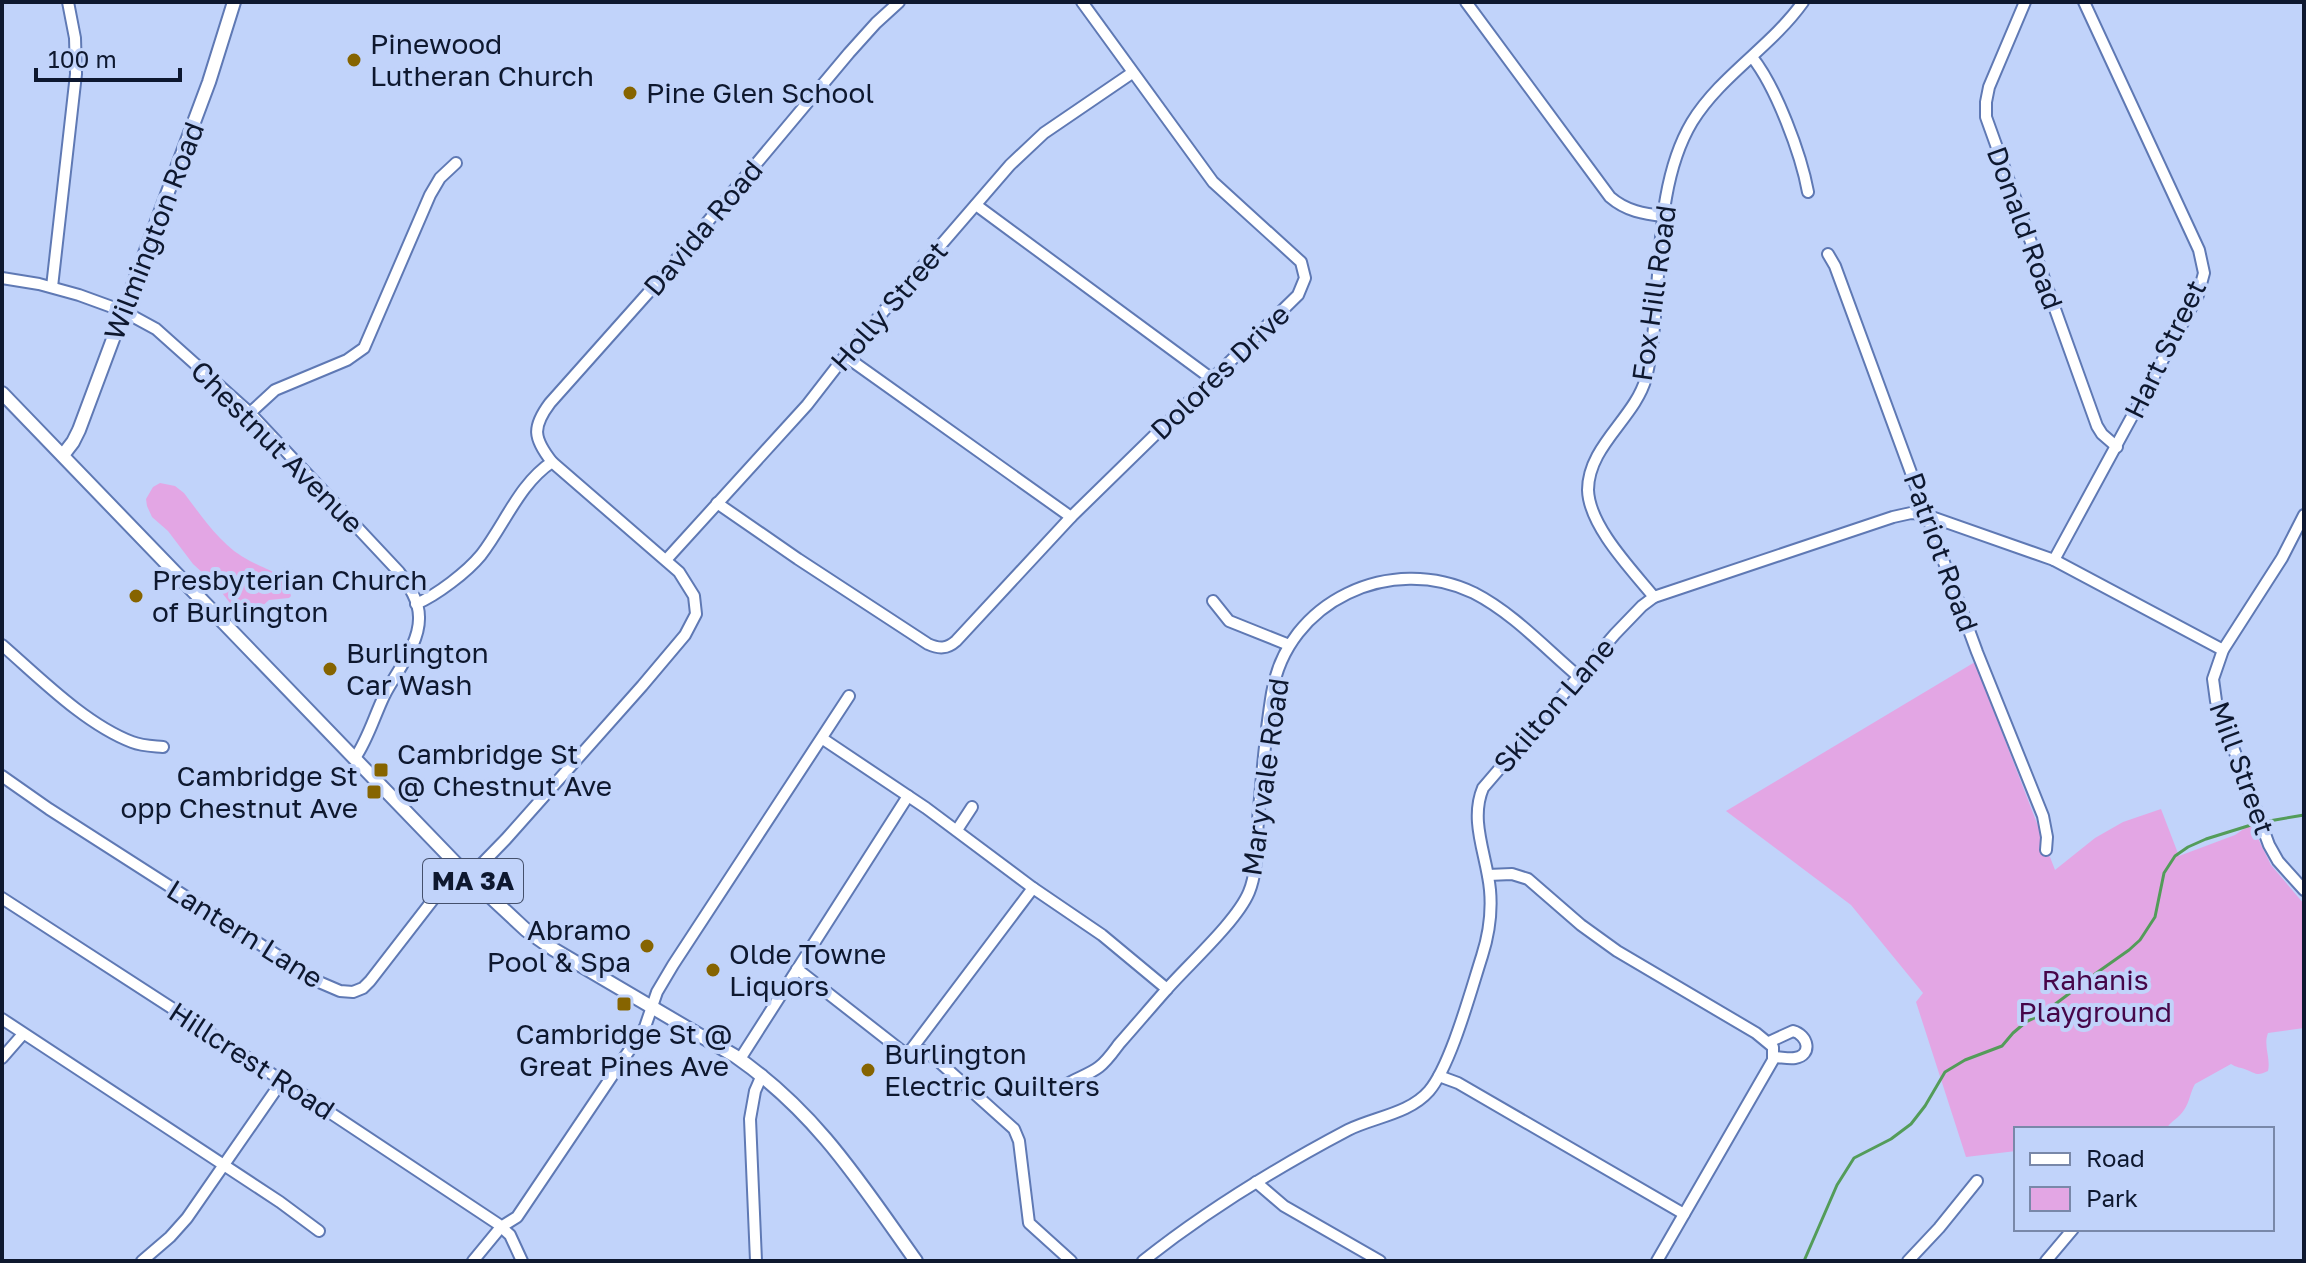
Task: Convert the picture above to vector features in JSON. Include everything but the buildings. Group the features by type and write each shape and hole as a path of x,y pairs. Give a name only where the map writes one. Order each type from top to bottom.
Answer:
{"main road":[{"name":"Wilmington Road","path":"63,455 76,437 212,73 234,2"},
{"name":"MA 3A","path":"2,393 469,877 538,939 740,1059 796,1105 825,1136 916,1261"}],"street":[{"path":"52,287 76,85 75,38 68,2"},
{"name":"Davida Road","path":"552,462 540,445 537,430 538,421 550,403 648,293 849,53 899,2"},
{"name":"Dolores Drive","path":"717,503 928,644 943,648 956,641 1071,517 1298,295 1305,272 1298,258 1213,182 1082,2"},
{"path":"1466,2 1610,197 1634,211 1664,216"},
{"name":"Fox Hill Road","path":"1654,597 1603,529 1591,507 1588,491 1591,475 1598,456 1631,409 1645,379 1664,216 1674,165 1693,121 1718,89 1791,18 1803,2"},
{"name":"Donald Road","path":"2025,2 1989,87 1986,117 2097,426 2117,447"},
{"name":"Hart Street","path":"2054,560 2200,290 2203,267 2199,250 2084,2"},
{"path":"1752,57 1773,92 1804,172 1808,192"},
{"name":"Holly Street","path":"666,560 807,405 845,356 1010,165 1044,133 1132,73"},
{"path":"250,413 275,390 347,360 364,348 430,195 440,178 456,163"},
{"path":"976,205 1212,379"},
{"name":"Patriot Road","path":"1828,254 1977,652 2043,816 2046,850"},
{"name":"Chestnut Avenue","path":"2,278 52,287 123,311 156,329 250,413 399,572 416,604"},
{"path":"845,356 1071,517"},
{"path":"355,758 415,638 419,616 416,604 476,561 527,486 552,462 684,578 694,596 696,614 688,630 551,790 469,877"},
{"name":"Skilton Lane","path":"1143,1261 1190,1225 1256,1182 1346,1131 1412,1105 1429,1091 1439,1076 1486,943 1491,914 1488,875 1477,816 1483,788 1578,676 1642,606 1654,597 1911,513 1928,516 2054,560 2223,650"},
{"name":"Mill Street","path":"2304,515 2282,558 2223,650 2213,679 2221,717 2269,845 2278,861 2304,890"},
{"name":"Maryvale Road","path":"1067,1084 1099,1067 1235,913 1250,890 1272,692 1289,645 1317,613 1350,591 1390,580 1418,579 1446,583 1485,600 1578,676"},
{"path":"1213,601 1231,622 1289,645"},
{"path":"2,645 107,729 131,741 163,747"},
{"path":"473,1261 501,1227 517,1217 645,1027 658,990 673,965 849,696"},
{"path":"823,739 957,830 1033,888 1112,942 1167,989"},
{"name":"Lantern Lane","path":"2,776 284,961 340,991 357,991 370,981 459,866"},
{"path":"740,1059 908,796"},
{"path":"957,830 972,807"},
{"path":"1488,875 1512,874 1528,879 1581,925 1617,951 1773,1047 1774,1057 1657,1261"},
{"path":"907,1055 1033,888"},
{"name":"Hillcrest Road","path":"2,898 501,1227"},
{"path":"797,969 907,1055"},
{"path":"2,1019 319,1231"},
{"path":"1769,1042 1793,1031 1805,1039 1805,1050 1798,1057 1774,1057"},
{"path":"2,1058 23,1034"},
{"path":"907,1055 923,1051 936,1059 1014,1129 1019,1141 1029,1223 1071,1261"},
{"path":"756,1261 750,1136 752,1105 762,1075"},
{"path":"1439,1076 1461,1084 1684,1214"},
{"path":"142,1261 179,1227 282,1081"},
{"path":"1908,1261 1977,1181"},
{"path":"1256,1182 1284,1206 1380,1261"},
{"path":"501,1227 510,1235 522,1261"},
{"path":"2046,1261 2071,1231"}],"green space":[{"path":"160,483 175,486 184,493 222,540 240,555 281,577 291,596 269,600 253,610 234,608 215,584 193,564 168,531 152,517 146,499 153,487"},
{"name":"Rahanis Playground","path":"1975,662 2055,870 2095,838 2123,822 2161,809 2179,856 2235,835 2251,824 2271,865 2304,904 2304,1028 2268,1033 2268,1071 2257,1074 2231,1064 2195,1084 2184,1110 2168,1127 2014,1127 2014,1151 1966,1157 1916,1002 1923,993 1851,905 1726,811"}],"waterway":[{"path":"2269,821 2304,815"},
{"path":"1804,1261 1837,1185 1854,1158 1891,1139 1911,1124 1945,1072 1965,1060 2002,1046 2026,1022 2086,984 2140,940 2155,917 2164,873 2175,856 2206,839 2251,825"}],"place":[{"name":"Pinewood Lutheran Church","path":"354,60"},
{"name":"Pine Glen School","path":"630,93"},
{"name":"Presbyterian Church of Burlington","path":"136,596"},
{"name":"Burlington Car Wash","path":"330,669"},
{"name":"Cambridge St @ Chestnut Ave","path":"381,770"},
{"name":"Cambridge St opp Chestnut Ave","path":"374,792"},
{"name":"Abramo Pool & Spa","path":"647,946"},
{"name":"Olde Towne Liquors","path":"713,970"},
{"name":"Cambridge St @ Great Pines Ave","path":"624,1004"},
{"name":"Burlington Electric Quilters","path":"868,1070"}]}
